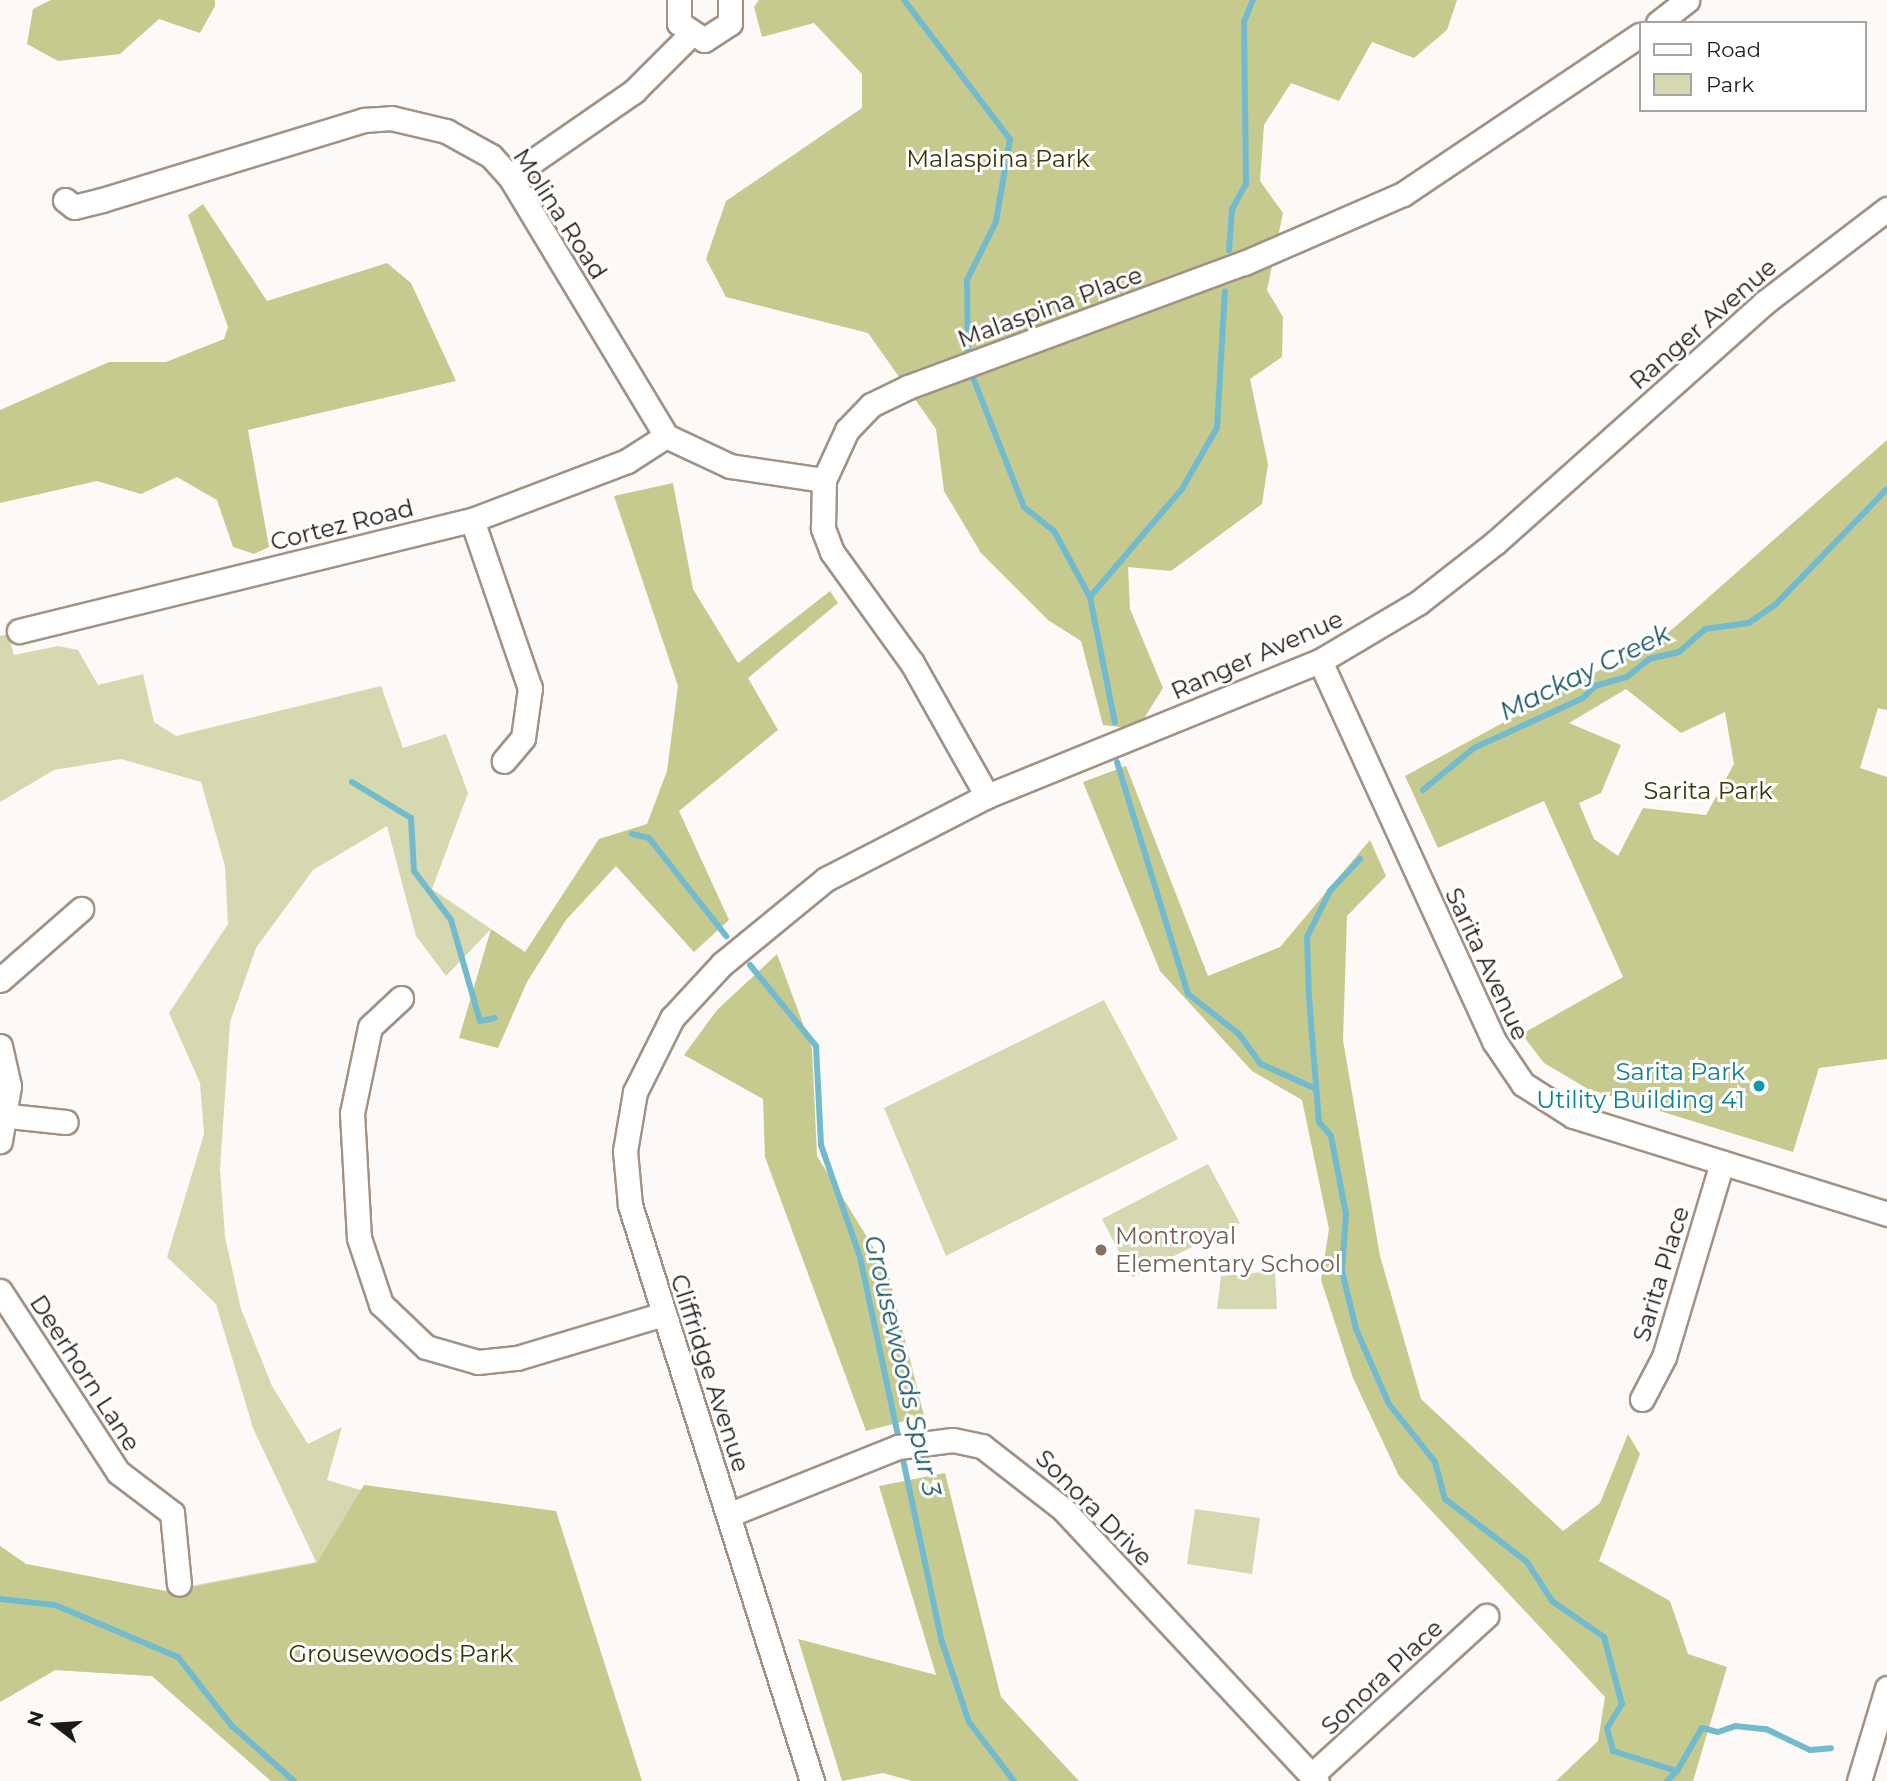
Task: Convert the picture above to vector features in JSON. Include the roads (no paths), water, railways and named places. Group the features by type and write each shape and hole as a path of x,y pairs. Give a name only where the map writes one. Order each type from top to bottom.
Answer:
{"street":[{"path":"679,0 679,23 690,35 704,40 724,32 733,13 730,0"},
{"path":"1661,21 1687,0"},
{"path":"510,177 634,90 690,35"},
{"name":"Malaspina Place","path":"987,796 912,663 832,552 823,528 824,480 847,430 871,405 1244,263 1403,194 1638,37"},
{"name":"Molina Road","path":"65,200 74,207 102,200 342,125 391,118 469,141 510,177 666,436"},
{"name":"Ranger Avenue","path":"695,989 826,879 987,796 1320,661 1418,603 1496,541 1764,303 1887,209"},
{"path":"666,436 730,466 824,480"},
{"name":"Cortez Road","path":"19,631 472,520 627,461 666,436"},
{"path":"472,520 530,688 523,738 503,761"},
{"name":"Sarita Avenue","path":"1320,661 1516,1077 1573,1116 1887,1214"},
{"path":"0,980 81,909"},
{"name":"Cliffridge Avenue","path":"695,989 652,1050 635,1092 625,1151 630,1205 812,1781"},
{"path":"401,998 370,1027 352,1113 359,1238 381,1304 426,1347 478,1362 517,1358 664,1314"},
{"path":"0,1046 4,1116 0,1141"},
{"path":"4,1116 66,1122"},
{"name":"Sarita Place","path":"1642,1399 1664,1357 1722,1162"},
{"name":"Deerhorn Lane","path":"0,1291 118,1472 172,1513 179,1584"},
{"name":"Sonora Drive","path":"728,1516 898,1447 953,1440 982,1446 1054,1499 1314,1778"},
{"name":"Sonora Place","path":"1314,1778 1486,1616"},
{"path":"1859,1781 1887,1688"}],"waterway":[{"path":"904,0 1010,139 996,222 967,280 968,359"},
{"path":"1229,250 1232,209 1246,184 1244,22 1253,0"},
{"path":"1090,597 1182,489 1217,428 1225,291"},
{"path":"970,370 1024,507 1054,531 1090,597 1115,723"},
{"name":"Mackay Creek","path":"1423,790 1474,748 1583,698 1595,686 1627,677 1649,659 1679,652 1705,629 1749,623 1775,605 1887,489"},
{"path":"1117,762 1188,994 1239,1034 1261,1064 1316,1089"},
{"path":"352,782 411,818 414,871 451,920 480,1021 495,1018"},
{"path":"632,834 649,838 726,936"},
{"name":"Mackay Creek","path":"1360,859 1330,891 1307,937 1309,998 1319,1122 1331,1136 1346,1214 1342,1271 1356,1329 1389,1404 1435,1462 1445,1499 1527,1562 1552,1601 1604,1637 1622,1704 1607,1728 1613,1751 1677,1771 1702,1728 1718,1732 1735,1726 1766,1729 1810,1750 1831,1748"},
{"name":"Grousewoods Spur 3","path":"750,965 816,1046 821,1145 860,1257 942,1642 969,1722 1014,1781"},
{"path":"0,1599 55,1605 178,1657 232,1726 294,1781"},
{"path":"1667,1781 1677,1771"}],"place":[{"name":"Sarita Park Utility Building 41","path":"1759,1086"},
{"name":"Montroyal Elementary School","path":"1101,1250"}],"park label":[{"name":"Malaspina Park","path":"998,159"},
{"name":"Sarita Park","path":"1708,791"},
{"name":"Grousewoods Park","path":"401,1654"}]}
